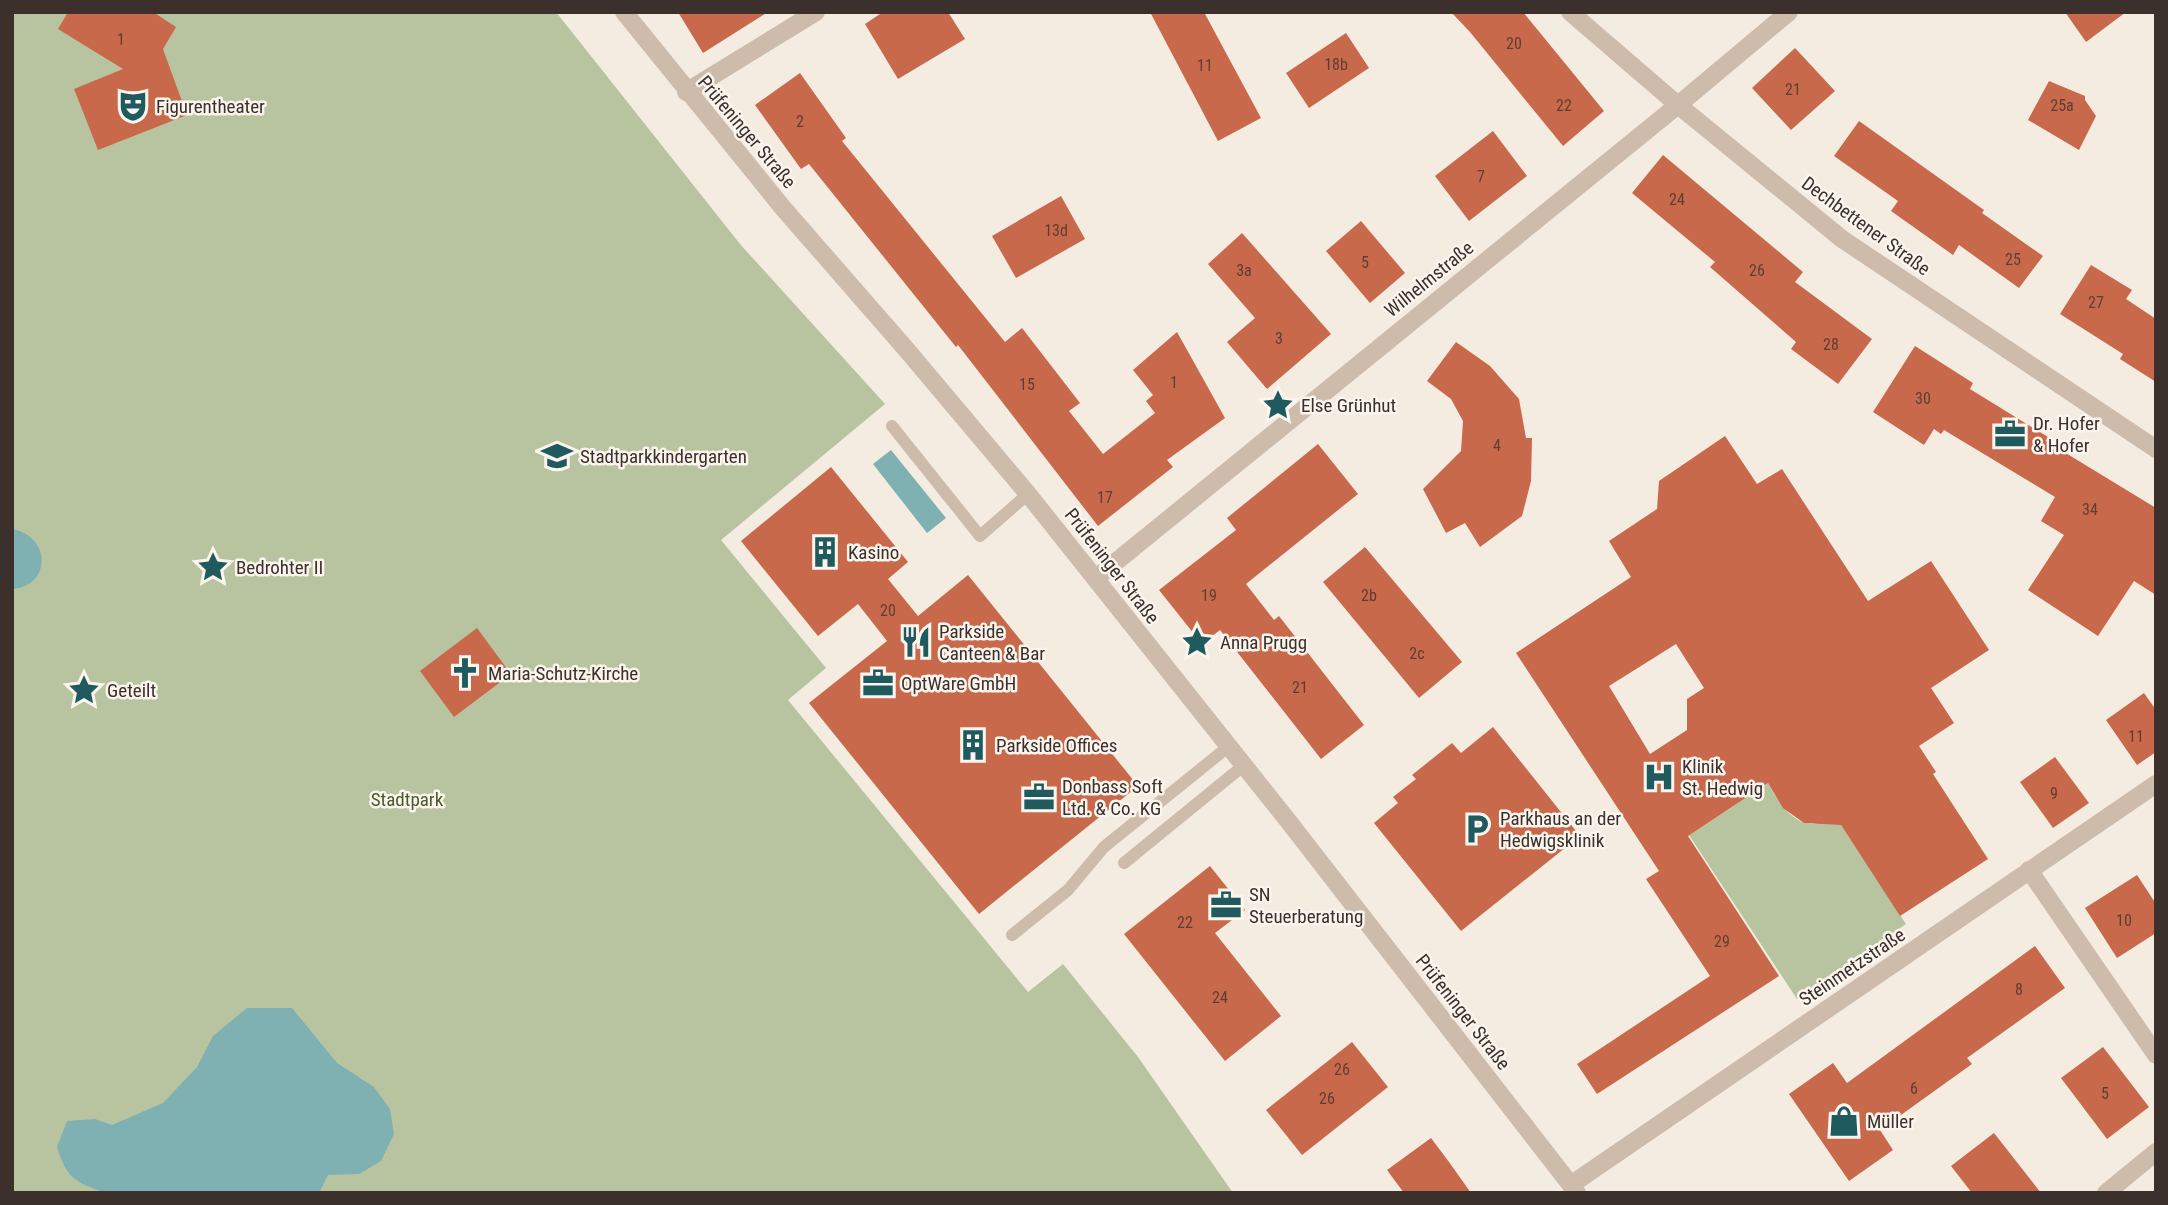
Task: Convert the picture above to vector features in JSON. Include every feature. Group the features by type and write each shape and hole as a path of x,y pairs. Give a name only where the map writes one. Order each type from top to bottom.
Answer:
{"street":[{"name":"Prüfeninger Straße","path":"624,12 686,92 906,349 1096,578 1575,1189"},
{"path":"686,92 816,12"},
{"name":"Dechbettener Straße","path":"1570,12 1678,105 1842,239 2156,449"},
{"name":"Wilhelmstraße","path":"1096,578 1678,105 1788,12"},
{"name":"Steinmetzstraße","path":"1575,1189 2156,783"},
{"path":"2029,870 2156,1055"},
{"path":"2106,1193 2156,1152"}],"lane":[{"path":"892,426 981,536 1028,494"},
{"path":"1012,935 1068,890 1104,847 1228,747"},
{"path":"1124,863 1243,766"}],"green space":[{"name":"Stadtpark","path":"12,12 556,12 740,244 885,404 721,540 826,668 788,700 1028,992 1063,964 1138,1057 1233,1193 12,1193"},
{"path":"1768,783 1787,811 1803,822 1813,824 1835,816 1906,924 1797,999 1689,835"}],"water":[{"path":"891,450 946,518 927,533 873,464"},
{"path":"12,529 25,533 34,541 42,560 40,571 34,579 25,586 12,589"},
{"path":"247,1008 292,1008 337,1063 374,1087 390,1109 394,1134 381,1161 359,1174 328,1175 319,1193 106,1193 87,1186 69,1173 57,1147 67,1121 95,1119 112,1125 163,1103 197,1067 213,1036"}],"building":[{"path":"68,12 153,12 176,27 163,49 187,115 98,150 74,89 123,69 58,29"},
{"path":"678,12 768,12 703,53"},
{"path":"883,12 948,12 965,39 898,79 865,24"},
{"path":"1150,12 1204,12 1261,118 1218,141"},
{"path":"1451,12 1523,12 1604,111 1563,146"},
{"path":"2065,12 2126,12 2086,42"},
{"path":"1346,33 1369,68 1309,108 1286,73"},
{"path":"1795,48 1835,91 1791,130 1752,88"},
{"path":"800,73 846,138 842,141 1005,342 1022,328 1080,403 1069,411 1103,454 1155,413 1146,401 1153,395 1133,370 1177,332 1225,418 1167,460 1173,467 1098,526 958,345 956,347 809,164 801,169 755,105"},
{"path":"2049,81 2085,96 2096,116 2079,150 2028,120"},
{"path":"1859,121 1984,210 1982,213 2043,256 2019,288 1959,245 1953,255 1891,211 1898,201 1834,156"},
{"path":"1493,131 1527,176 1469,221 1435,176"},
{"path":"1663,155 1803,272 1795,282 1872,339 1838,384 1791,349 1796,342 1710,267 1715,262 1632,193"},
{"path":"1061,196 1085,239 1016,278 992,236"},
{"path":"1361,221 1405,273 1370,303 1326,251"},
{"path":"1242,233 1331,334 1267,389 1227,342 1255,318 1208,264"},
{"path":"2091,265 2132,290 2126,299 2156,319 2156,382 2120,359 2123,354 2060,314"},
{"path":"1456,342 1490,366 1519,399 1526,438 1532,438 1531,481 1522,516 1480,547 1465,523 1446,533 1423,489 1461,451 1463,421 1451,399 1427,381"},
{"path":"1915,346 1973,383 1970,389 2048,437 2046,441 2156,508 2156,595 2134,581 2098,636 2028,590 2064,535 2041,521 2055,497 1944,430 1941,434 1934,429 1924,445 1873,412"},
{"path":"1725,436 1757,484 1782,469 1868,601 1931,561 1989,650 1931,688 1954,723 1919,746 1936,772 1933,774 1988,859 1900,916 1841,825 1804,823 1783,808 1768,783 1688,836 1779,976 1597,1094 1577,1064 1710,976 1646,879 1659,871 1516,653 1631,577 1609,541 1657,509 1659,481","holes":["1676,644 1704,688 1687,699 1687,730 1650,754 1609,686"]},
{"path":"1318,444 1358,494 1246,584 1274,620 1279,616 1364,725 1321,759 1220,630 1202,644 1159,590 1236,530 1227,518"},
{"name":"Parkside Offices","path":"831,467 908,562 888,579 918,616 968,575 1138,786 979,914 809,703 887,641 858,604 818,636 741,541"},
{"path":"1365,547 1462,662 1419,698 1323,582"},
{"name":"Maria-Schutz-Kirche","path":"477,628 511,674 454,717 420,671"},
{"path":"2144,693 2156,710 2156,752 2137,765 2106,720"},
{"name":"Parkhaus an der Hedwigsklinik","path":"1493,727 1580,836 1461,931 1374,823 1398,803 1393,797 1416,779 1412,775 1452,743 1461,753"},
{"path":"2055,757 2089,803 2053,828 2020,782"},
{"path":"1210,866 1245,910 1215,933 1281,1016 1225,1061 1124,934"},
{"path":"2137,875 2156,904 2156,933 2117,958 2085,908"},
{"path":"2035,946 2065,988 1967,1058 1972,1064 1880,1130 1893,1150 1849,1181 1789,1094 1833,1063 1847,1083"},
{"path":"1352,1042 1388,1087 1302,1155 1266,1110"},
{"path":"2103,1047 2149,1107 2107,1139 2061,1078"},
{"path":"1994,1133 2041,1193 1972,1193 1951,1166"},
{"path":"1431,1138 1471,1193 1404,1193 1387,1170"}],"place":[{"name":"Figurentheater","path":"133,106"},
{"name":"Else Grünhut","path":"1278,405"},
{"name":"Dr. Hofer & Hofer","path":"2010,434"},
{"name":"Stadtparkkindergarten","path":"557,456"},
{"name":"Kasino","path":"825,552"},
{"name":"Bedrohter II","path":"213,567"},
{"name":"Parkside Canteen & Bar","path":"916,642"},
{"name":"Anna Prugg","path":"1197,642"},
{"name":"Maria-Schutz-Kirche","path":"465,673"},
{"name":"OptWare GmbH","path":"878,683"},
{"name":"Geteilt","path":"84,690"},
{"name":"Parkside Offices","path":"973,745"},
{"name":"Klinik St. Hedwig","path":"1659,777"},
{"name":"Donbass Soft Ltd. & Co. KG","path":"1039,797"},
{"name":"Parkhaus an der Hedwigsklinik","path":"1477,829"},
{"name":"SN Steuerberatung","path":"1226,905"},
{"name":"Müller","path":"1844,1121"}]}
